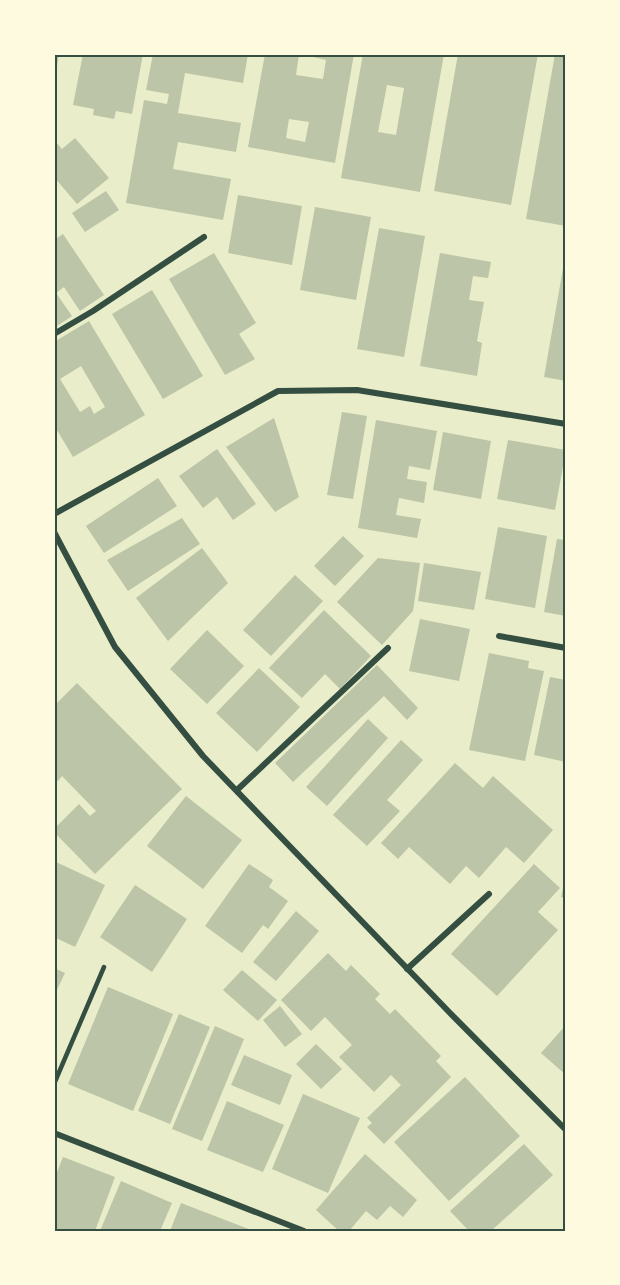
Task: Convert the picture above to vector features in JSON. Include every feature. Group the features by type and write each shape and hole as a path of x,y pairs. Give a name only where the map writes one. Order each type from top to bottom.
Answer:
{"street":[{"path":"54,334 93,311 204,237"},
{"path":"54,514 278,391 357,390 566,424"},
{"path":"54,532 115,647 203,756 407,969 566,1130"},
{"path":"499,636 566,648"},
{"path":"237,790 388,648"},
{"path":"407,969 489,894"},
{"path":"54,1133 304,1231"}],"lane":[{"path":"54,1084 104,967"}],"building":[{"path":"54,54 59,54 55,78 54,78"},
{"path":"83,54 143,54 132,114 116,111 114,119 93,115 94,109 73,105"},
{"path":"153,54 248,54 243,83 185,73 178,113 241,123 236,152 178,142 173,169 231,179 223,220 126,203 144,100 167,104 169,94 146,90"},
{"path":"265,54 299,54 296,75 323,79 326,60 300,54 354,54 335,163 248,147","holes":["289,119 309,122 305,142 286,138"]},
{"path":"363,54 444,54 420,192 341,178","holes":["387,85 404,88 396,135 378,132"]},
{"path":"458,54 538,54 511,205 434,191"},
{"path":"555,54 566,55 566,226 526,219"},
{"path":"75,138 109,178 77,204 54,177 54,140 62,149"},
{"path":"106,191 119,210 85,232 72,213"},
{"path":"238,195 302,206 292,265 228,253"},
{"path":"315,207 371,217 356,300 300,290"},
{"path":"379,228 425,236 404,357 357,349"},
{"path":"63,234 104,295 80,311 64,287 56,293 72,316 54,328 54,240"},
{"path":"214,253 256,323 239,334 255,359 225,375 169,279"},
{"path":"440,253 491,262 488,278 473,276 469,300 484,302 477,341 482,343 477,376 420,366"},
{"path":"566,258 566,381 544,377"},
{"path":"152,290 203,376 163,399 112,314"},
{"path":"89,321 145,415 73,457 54,425 54,342","holes":["81,366 105,407 94,414 90,406 80,412 60,379"]},
{"path":"342,412 367,416 353,499 327,495"},
{"path":"274,418 299,497 275,512 226,447"},
{"path":"376,420 437,431 430,470 409,466 407,479 427,482 424,503 399,498 396,515 421,519 417,538 358,528"},
{"path":"443,432 491,441 481,499 433,490"},
{"path":"508,440 566,450 555,510 497,499"},
{"path":"217,449 256,504 233,520 217,497 203,508 179,476"},
{"path":"158,478 177,506 104,553 86,526"},
{"path":"182,518 200,544 128,591 107,560"},
{"path":"498,527 547,536 535,608 485,599"},
{"path":"343,536 364,556 335,586 314,566"},
{"path":"557,539 566,540 566,616 544,612"},
{"path":"202,548 228,583 168,641 136,598"},
{"path":"378,558 420,563 413,611 382,645 337,602"},
{"path":"424,563 481,572 474,610 418,601"},
{"path":"295,575 323,601 271,656 243,630"},
{"path":"324,610 371,656 340,689 325,674 302,698 269,668"},
{"path":"420,619 470,629 459,681 409,671"},
{"path":"207,630 244,666 207,704 170,669"},
{"path":"489,653 529,661 528,668 544,671 525,761 469,750"},
{"path":"377,665 418,708 407,720 384,696 293,782 275,763"},
{"path":"259,668 300,707 257,752 216,713"},
{"path":"550,677 566,680 566,762 534,755"},
{"path":"77,683 182,789 95,874 54,832 54,829 79,804 90,816 96,811 62,776 58,781 54,777 54,706"},
{"path":"368,719 388,738 327,806 306,787"},
{"path":"401,740 423,760 387,800 400,811 367,846 333,815"},
{"path":"455,763 483,788 493,776 553,830 524,863 506,847 479,878 466,866 450,884 409,847 398,859 381,843"},
{"path":"186,796 242,840 203,889 147,846"},
{"path":"54,861 105,885 75,947 54,937"},
{"path":"249,864 273,880 269,887 288,901 268,929 263,925 242,953 205,926"},
{"path":"534,864 560,888 538,912 558,930 497,996 451,954"},
{"path":"566,879 566,898 561,897"},
{"path":"135,885 187,919 152,972 100,937"},
{"path":"296,911 319,931 276,981 253,962"},
{"path":"328,953 346,971 351,965 380,994 375,999 390,1014 395,1009 441,1056 436,1061 451,1077 384,1144 367,1127 372,1123 367,1118 401,1085 391,1075 374,1092 339,1057 352,1045 325,1017 311,1031 281,1000"},
{"path":"54,968 65,973 54,996"},
{"path":"242,970 277,1000 258,1021 223,990"},
{"path":"108,987 173,1014 133,1111 68,1084"},
{"path":"280,1006 302,1034 285,1047 263,1020"},
{"path":"179,1014 210,1027 170,1124 138,1111"},
{"path":"566,1025 566,1075 541,1053"},
{"path":"215,1026 244,1039 202,1141 172,1129"},
{"path":"316,1044 342,1069 321,1089 296,1064"},
{"path":"244,1055 292,1075 280,1105 231,1085"},
{"path":"465,1077 520,1136 449,1201 394,1142"},
{"path":"303,1094 360,1118 328,1193 272,1169"},
{"path":"227,1101 284,1125 263,1172 207,1150"},
{"path":"524,1144 553,1175 491,1231 469,1231 450,1211"},
{"path":"365,1154 417,1200 403,1217 390,1206 377,1220 366,1211 349,1231 339,1231 316,1210"},
{"path":"63,1157 115,1177 95,1231 54,1231 54,1180"},
{"path":"121,1181 172,1203 160,1231 100,1231"},
{"path":"181,1203 254,1231 170,1231"}]}
